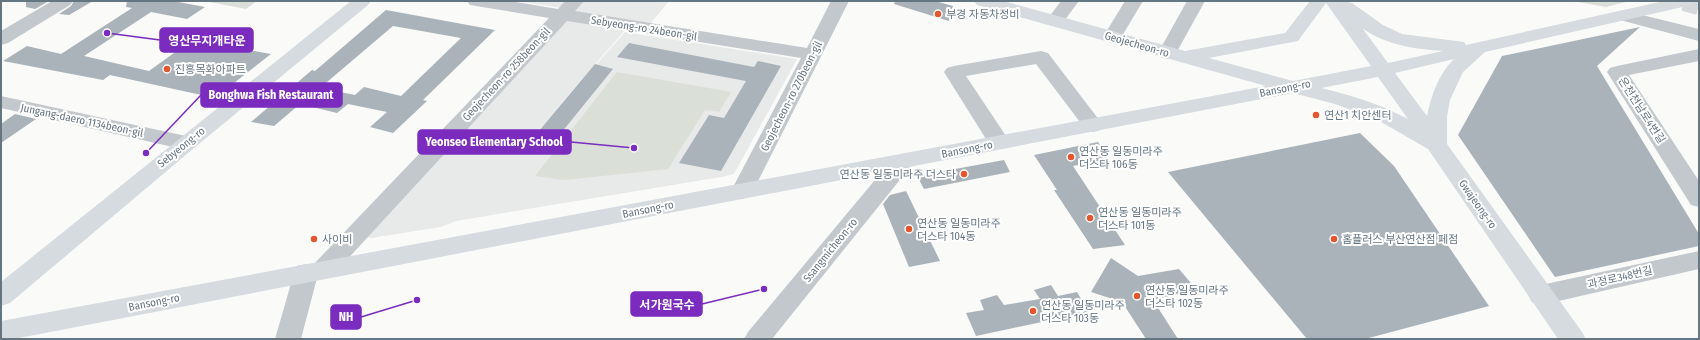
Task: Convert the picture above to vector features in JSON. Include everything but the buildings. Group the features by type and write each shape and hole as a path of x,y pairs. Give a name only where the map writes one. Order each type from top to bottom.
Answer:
{"main road":[{"name":"Sebyeong-ro","path":"1,296 186,143 362,1"},
{"name":"Geojecheon-ro","path":"983,1 1292,87 1342,98 1383,114 1436,144"},
{"path":"1176,55 1291,37 1319,1"},
{"name":"Gwajeong-ro","path":"1334,1 1573,339"},
{"path":"1339,1 1368,24 1388,36 1420,43 1481,47"},
{"name":"Bansong-ro","path":"1,331 1383,70 1687,1"},
{"path":"1436,144 1437,116 1440,100 1455,69 1481,47"}],"street":[{"path":"1,39 64,1"},
{"name":"Sebyeong-ro 24beon-gil","path":"476,1 569,8 812,54"},
{"name":"Geojecheon-ro 270beon-gil","path":"742,191 840,1"},
{"path":"1055,21 1070,1"},
{"path":"1112,37 1134,1"},
{"path":"1176,55 1196,1"},
{"name":"Geojecheon-ro 258beon-gil","path":"314,272 569,8"},
{"path":"1626,16 1699,35"},
{"name":"온천천남로4번길","path":"1699,55 1617,72 1699,199"},
{"path":"999,142 954,72 1041,57 1093,125"},
{"name":"Jungang-daero 1134beon-gil","path":"1,102 186,143"},
{"name":"Ssangmicheon-ro","path":"757,339 903,161"},
{"name":"과정로348번길","path":"1541,295 1699,260"},
{"path":"288,339 314,272"}],"shaded area":[{"path":"204,1 257,1 246,9"},
{"path":"516,1 669,1 651,23 633,21 533,135 625,32 797,59 734,174 456,221 441,227 371,238 362,236 569,9"},
{"path":"1572,1 1630,1 1606,7"},
{"path":"617,72 731,92 719,112 705,110 668,169 565,180 535,176"}],"tunnel":[{"path":"1684,1 1699,5"}],"place":[{"name":"부경 자동차정비","path":"938,14"},
{"name":"영산무지개타운","path":"107,33"},
{"name":"진흥목화아파트","path":"167,69"},
{"name":"연산1 치안센터","path":"1316,115"},
{"name":"Yeonseo Elementary School","path":"634,148"},
{"name":"Bonghwa Fish Restaurant","path":"146,153"},
{"name":"연산동 일동미라주 더스타 106동","path":"1071,157"},
{"name":"연산동 일동미라주 더스타","path":"964,174"},
{"name":"연산동 일동미라주 더스타 101동","path":"1090,218"},
{"name":"연산동 일동미라주 더스타 104동","path":"909,229"},
{"name":"사이비","path":"314,239"},
{"name":"홈플러스 부산연산점 페점","path":"1334,239"},
{"name":"서가원국수","path":"764,289"},
{"name":"연산동 일동미라주 더스타 102동","path":"1137,296"},
{"name":"NH","path":"417,300"},
{"name":"연산동 일동미라주 더스타 103동","path":"1033,311"}]}
